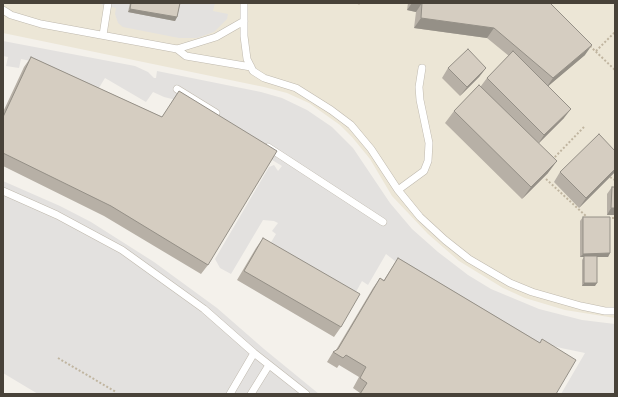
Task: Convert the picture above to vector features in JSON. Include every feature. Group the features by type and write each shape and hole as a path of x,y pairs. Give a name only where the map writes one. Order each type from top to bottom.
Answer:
{"lane":[{"path":"103,36 108,3"},
{"path":"244,3 244,36 247,59 253,71 264,78 296,88 331,110 351,125 371,149 398,190 420,217 445,240 468,259 510,283 553,299 605,311 615,311"},
{"path":"3,10 11,16 41,24 177,49 216,37 244,21"},
{"path":"177,49 186,56 251,67"},
{"path":"398,190 424,171 428,161 429,143 420,100 419,87 422,68"},
{"path":"177,88 222,117"},
{"path":"260,142 383,222"},
{"path":"3,191 57,215 122,250 204,309 254,353 306,394"},
{"path":"230,394 254,353"},
{"path":"251,394 269,365"}],"path":[{"path":"358,3 362,3"},
{"path":"596,51 615,32"},
{"path":"585,41 615,70"},
{"path":"548,164 584,127"},
{"path":"610,177 615,180"},
{"path":"546,179 586,218 593,218"},
{"path":"608,218 615,218"},
{"path":"58,358 116,392"}],"shaded area":[{"path":"3,3 615,3 615,318 565,310 525,298 503,288 459,261 428,234 392,196 370,159 352,137 340,125 309,103 287,93 264,87 3,33"},
{"path":"102,3 215,3 213,11 228,14 227,19 214,32 197,38 179,38 123,27 118,23 115,14 116,8 102,5"},
{"path":"3,41 135,66 148,72 154,78 156,78 157,71 261,92 282,98 307,110 332,127 353,148 390,203 412,229 438,252 468,275 491,289 539,309 582,320 615,324 615,394 561,394 585,353 529,340 422,282 386,254 368,285 362,281 352,299 267,249 276,234 272,231 278,223 263,220 231,274 220,268 215,259 269,167 274,165 278,171 282,166 172,99 153,92 146,102 105,78 94,96 31,61 21,59 19,68 6,66 8,57 3,56"},
{"path":"3,181 60,206 91,222 154,262 217,308 319,394 38,394 3,373"}],"building":[{"path":"131,3 180,3 177,17 130,9"},
{"path":"422,3 550,3 592,45 553,78 494,28 421,18"},
{"path":"468,49 486,68 467,87 448,68"},
{"path":"513,51 571,109 544,135 487,78"},
{"path":"31,57 162,117 179,91 277,151 208,265 111,206 3,153 3,117"},
{"path":"479,85 557,161 531,187 454,111"},
{"path":"599,134 615,151 615,169 586,198 560,172"},
{"path":"612,187 615,187 615,208 611,208"},
{"path":"583,217 610,217 610,253 583,254"},
{"path":"263,238 360,294 341,327 244,271"},
{"path":"584,256 597,256 597,283 584,283"},
{"path":"398,258 540,343 542,339 576,360 556,394 360,394 367,383 360,378 366,367 346,355 343,358 333,352 338,349 380,278 384,281"}]}
